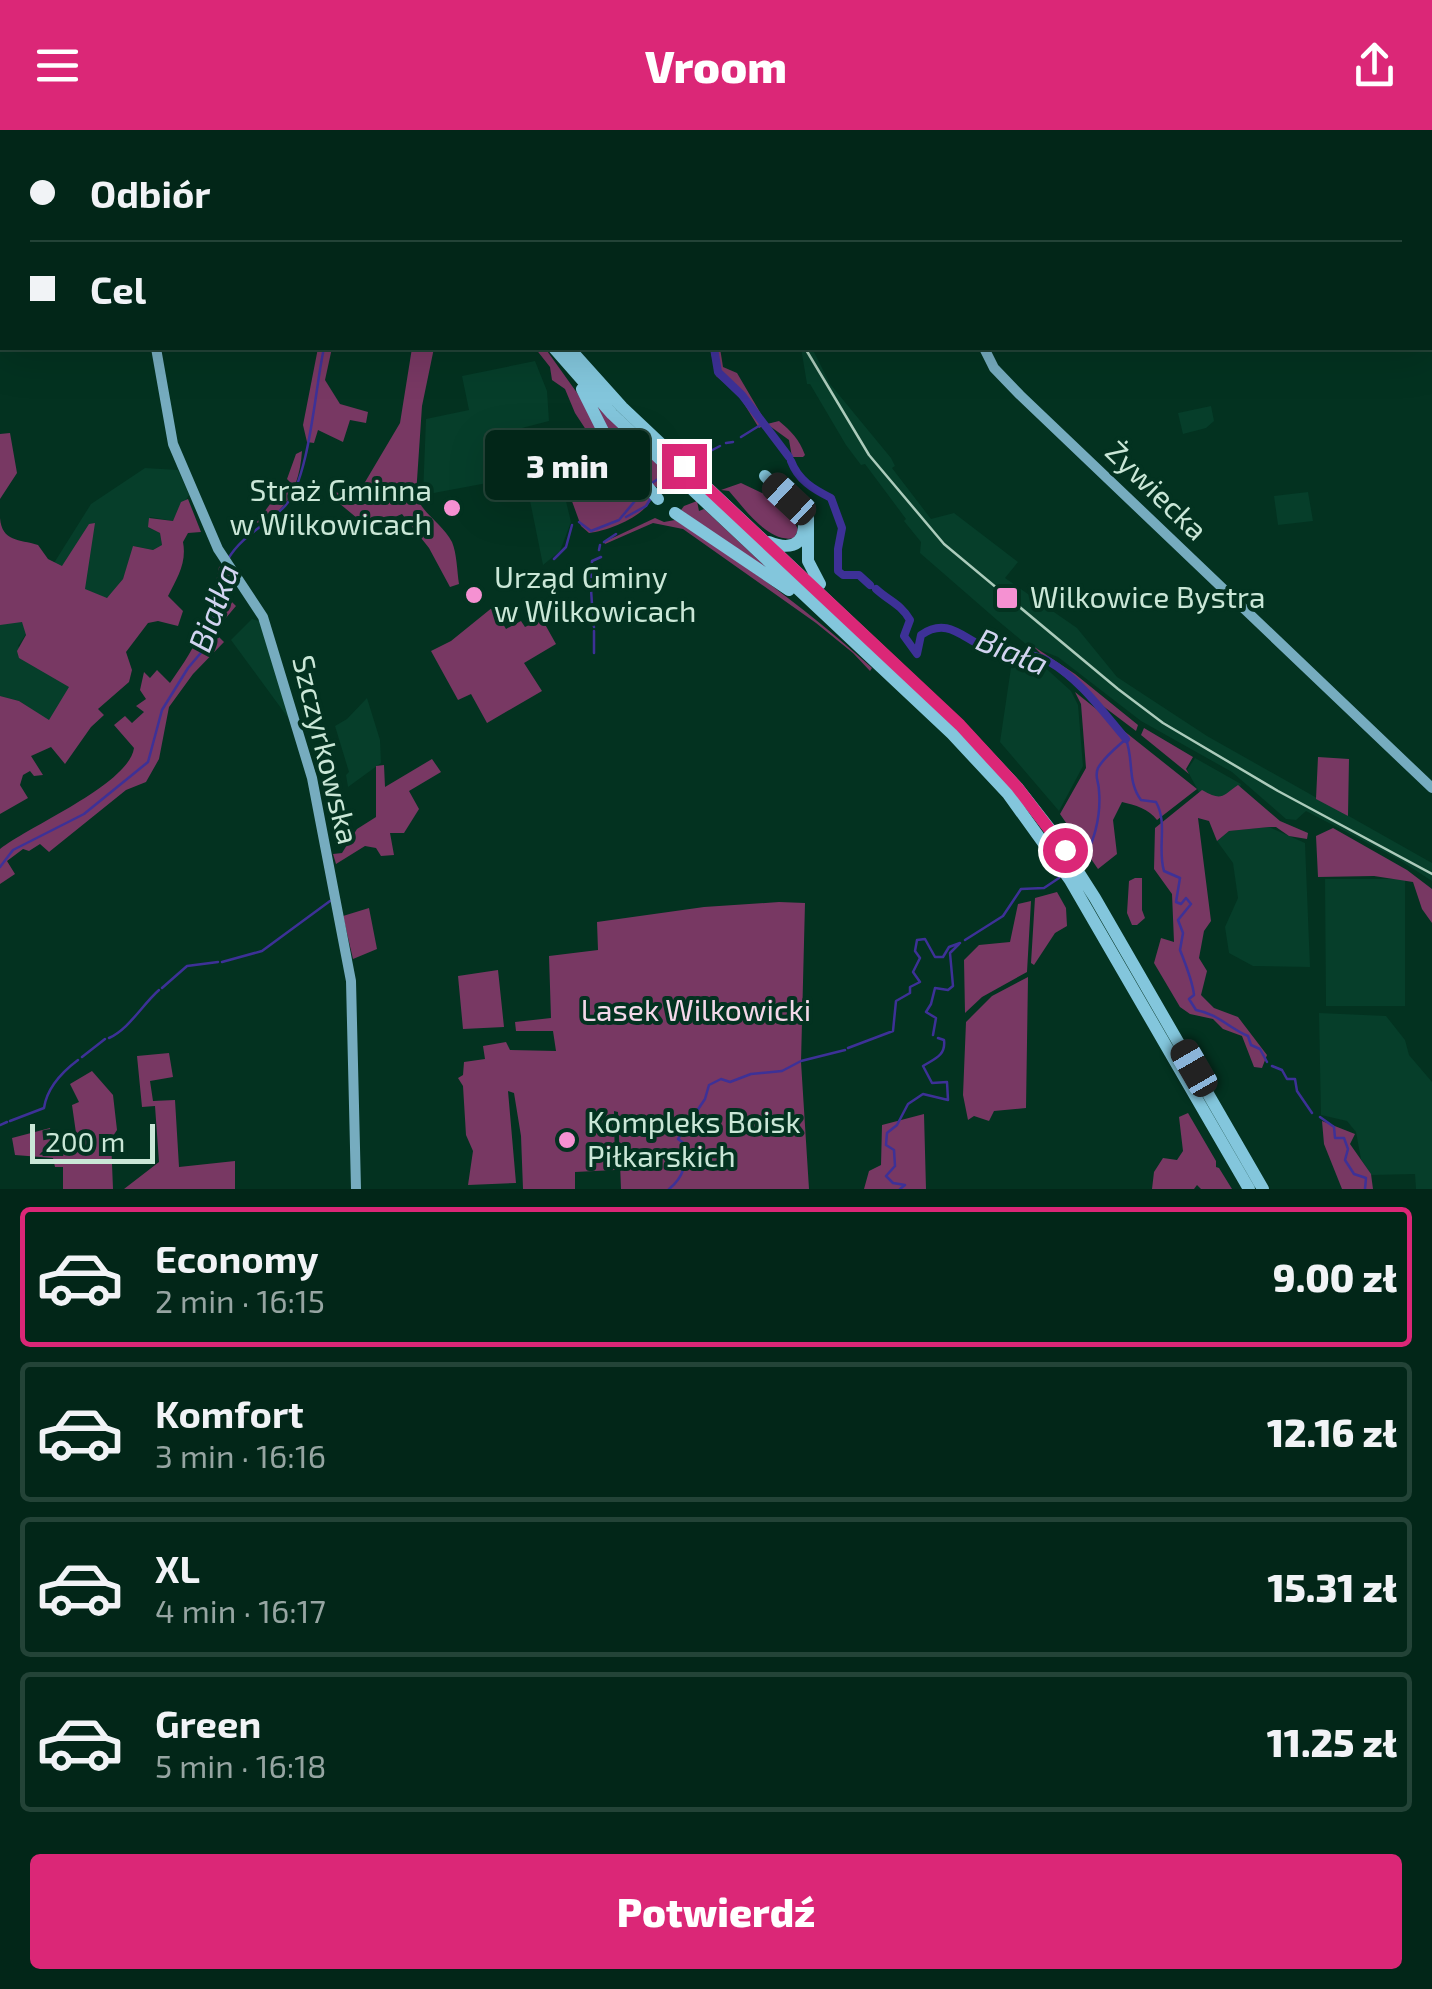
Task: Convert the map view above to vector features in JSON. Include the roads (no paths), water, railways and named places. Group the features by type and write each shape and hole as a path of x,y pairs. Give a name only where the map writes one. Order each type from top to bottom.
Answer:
{"highway":[{"path":"556,350 612,414 711,499 826,616 967,749 1060,854"},
{"path":"571,350 694,483"},
{"path":"572,370 606,437 658,499"},
{"path":"755,532 784,546 796,544 804,534 800,515 763,479 808,518 810,567 846,618"},
{"path":"711,499 755,532 846,618 983,749 1028,800 1263,1189"},
{"path":"675,513 826,616"},
{"path":"1090,901 1249,1189"}],"main road":[{"name":"Szczyrkowska","path":"156,350 175,450 211,533 263,617 314,786 351,981 356,1189"},
{"name":"Żywiecka","path":"985,350 1012,388 1432,788"}],"waterway":[{"name":"Białka","path":"228,559 240,543 285,506 293,493 306,454 324,350"},
{"name":"Biała","path":"714,350 718,372 742,395 789,457"},
{"path":"741,437 762,424"},
{"path":"726,443 733,442"},
{"path":"697,458 720,446"},
{"name":"Biała","path":"791,461 807,483 831,498 842,528 838,571 859,575 870,585"},
{"path":"652,483 661,477"},
{"path":"579,522 591,531 619,520 645,489"},
{"path":"626,517 646,506 651,498"},
{"path":"554,559 566,547 572,525"},
{"path":"604,542 616,534"},
{"path":"599,550 600,545"},
{"path":"591,577 592,561 601,557"},
{"name":"Białka","path":"0,867 13,850 84,814 148,762 162,710 205,648 226,571"},
{"path":"591,589 593,620"},
{"name":"Biała","path":"876,589 910,620 904,636 917,654 921,635 944,628 986,647 1048,661 1081,686 1126,739"},
{"path":"593,623 594,627"},
{"path":"594,631 594,653"},
{"name":"Biała","path":"1077,864 1096,830 1098,768 1126,739 1137,793 1141,800 1156,802 1160,810 1164,871 1180,878 1176,902 1181,904 1186,898 1191,904 1178,920 1183,933 1180,950 1194,995 1189,999 1196,1010 1248,1036 1267,1062"},
{"path":"965,940 1003,916 1021,889 1044,888 1059,878"},
{"path":"222,962 262,951 330,901"},
{"path":"848,1048 893,1031 896,1001 920,982 913,972 920,958 915,951 917,940 925,939 935,957 943,957 949,947 960,943"},
{"path":"933,1035 936,1018 926,1012 935,988 948,990 953,986 950,953 959,944"},
{"path":"162,988 187,966 218,962"},
{"path":"109,1038 129,1023 159,990"},
{"path":"900,1189 905,1185 893,1183 886,1176 895,1166 894,1150 886,1145 887,1133 897,1125 908,1104 923,1094 948,1100 947,1082 932,1083 923,1066 943,1050 944,1040 938,1038"},
{"path":"82,1057 105,1039"},
{"path":"669,1189 685,1163 685,1144 678,1139 705,1099 709,1085 721,1079 730,1082 751,1074 782,1071 801,1061 845,1050"},
{"path":"10,1121 44,1108 56,1081 78,1060"},
{"name":"Biała","path":"1272,1066 1282,1070 1287,1079 1295,1079 1297,1091 1312,1113"},
{"name":"Biała","path":"1320,1117 1334,1127 1335,1138 1344,1138 1348,1149 1345,1160 1354,1174 1366,1178 1365,1189"},
{"path":"0,1125 7,1122"}],"railway":[{"path":"806,350 869,455 944,544 1163,723 1278,791 1432,874"}],"place":[{"name":"Straż Gminna w Wilkowicach","path":"452,508"},
{"name":"Urząd Gminy w Wilkowicach","path":"474,595"},
{"name":"Wilkowice Bystra","path":"1007,598"},
{"name":"Kompleks Boisk Piłkarskich","path":"567,1140"}],"park label":[{"name":"Lasek Wilkowicki","path":"696,1011"}]}
